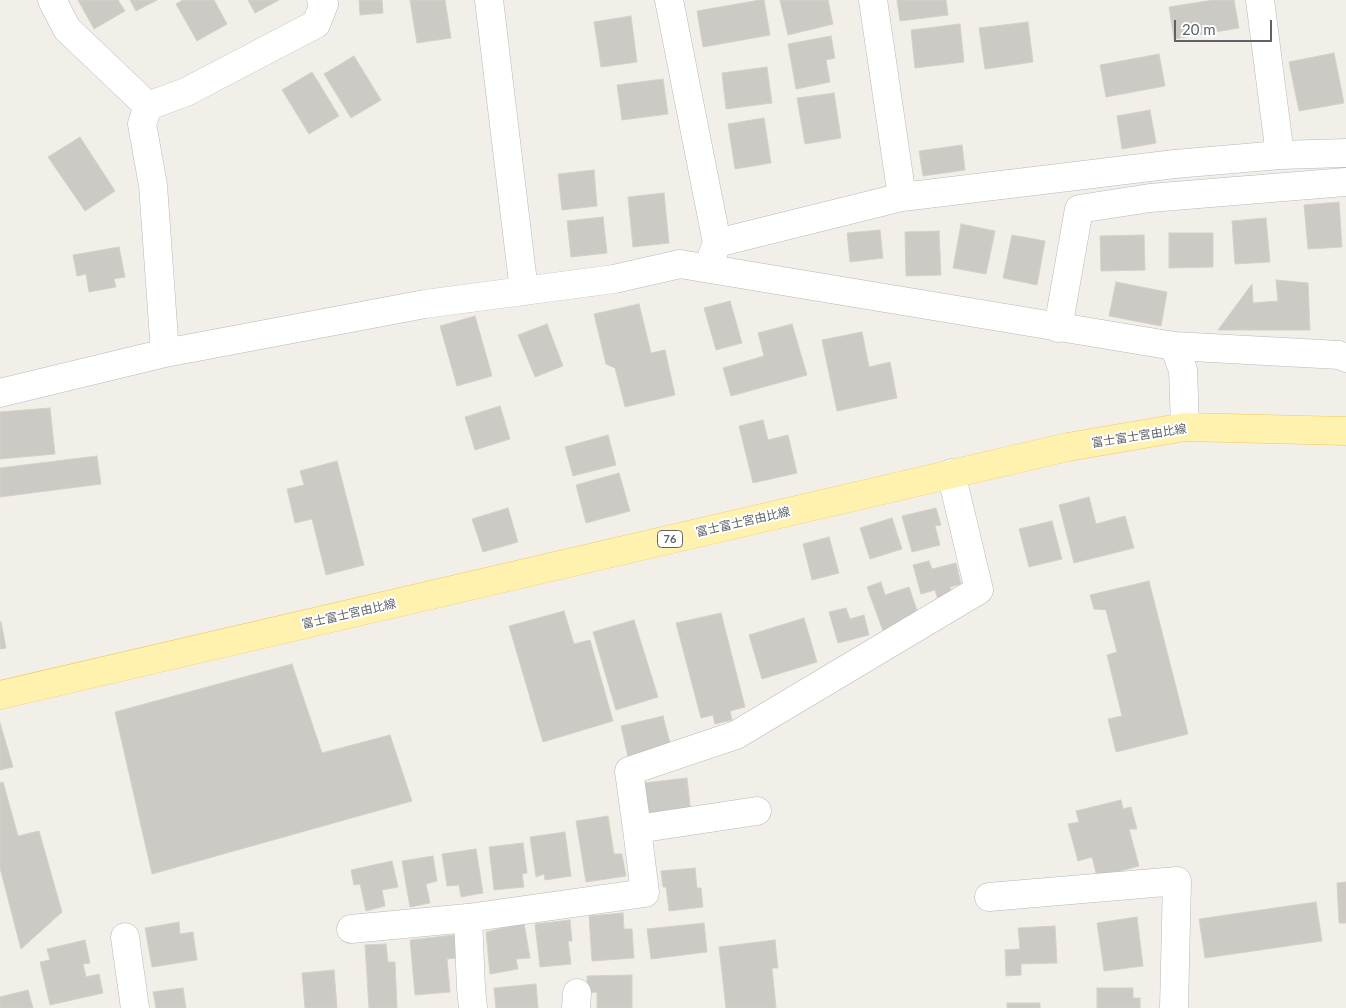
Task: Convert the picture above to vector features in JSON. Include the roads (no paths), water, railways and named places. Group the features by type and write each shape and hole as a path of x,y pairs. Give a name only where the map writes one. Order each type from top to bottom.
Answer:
{"main road":[{"name":"富士富士宮由比線","path":"0,695 1068,447 1185,427 1346,430"}],"street":[{"path":"52,0 67,29 148,106"},
{"path":"148,106 186,92 316,24 324,4 321,0"},
{"path":"489,0 524,291"},
{"path":"669,0 712,255"},
{"path":"873,0 902,197"},
{"path":"1260,0 1280,155"},
{"path":"148,106 142,124 153,185 165,353"},
{"path":"0,393 165,353 426,304 614,279 712,255 902,197 1174,164 1280,155 1346,153"},
{"path":"1058,328 1078,209 1150,198 1346,182"},
{"path":"712,255 1058,328 1174,346 1339,355 1346,358"},
{"path":"1174,346 1183,370 1185,427"},
{"path":"351,930 468,918 645,893 629,771 736,735 979,590 951,473"},
{"path":"637,829 757,811"},
{"path":"990,897 1177,881 1174,1008"},
{"path":"468,918 471,988 474,1008"},
{"path":"125,937 135,1008"}]}
